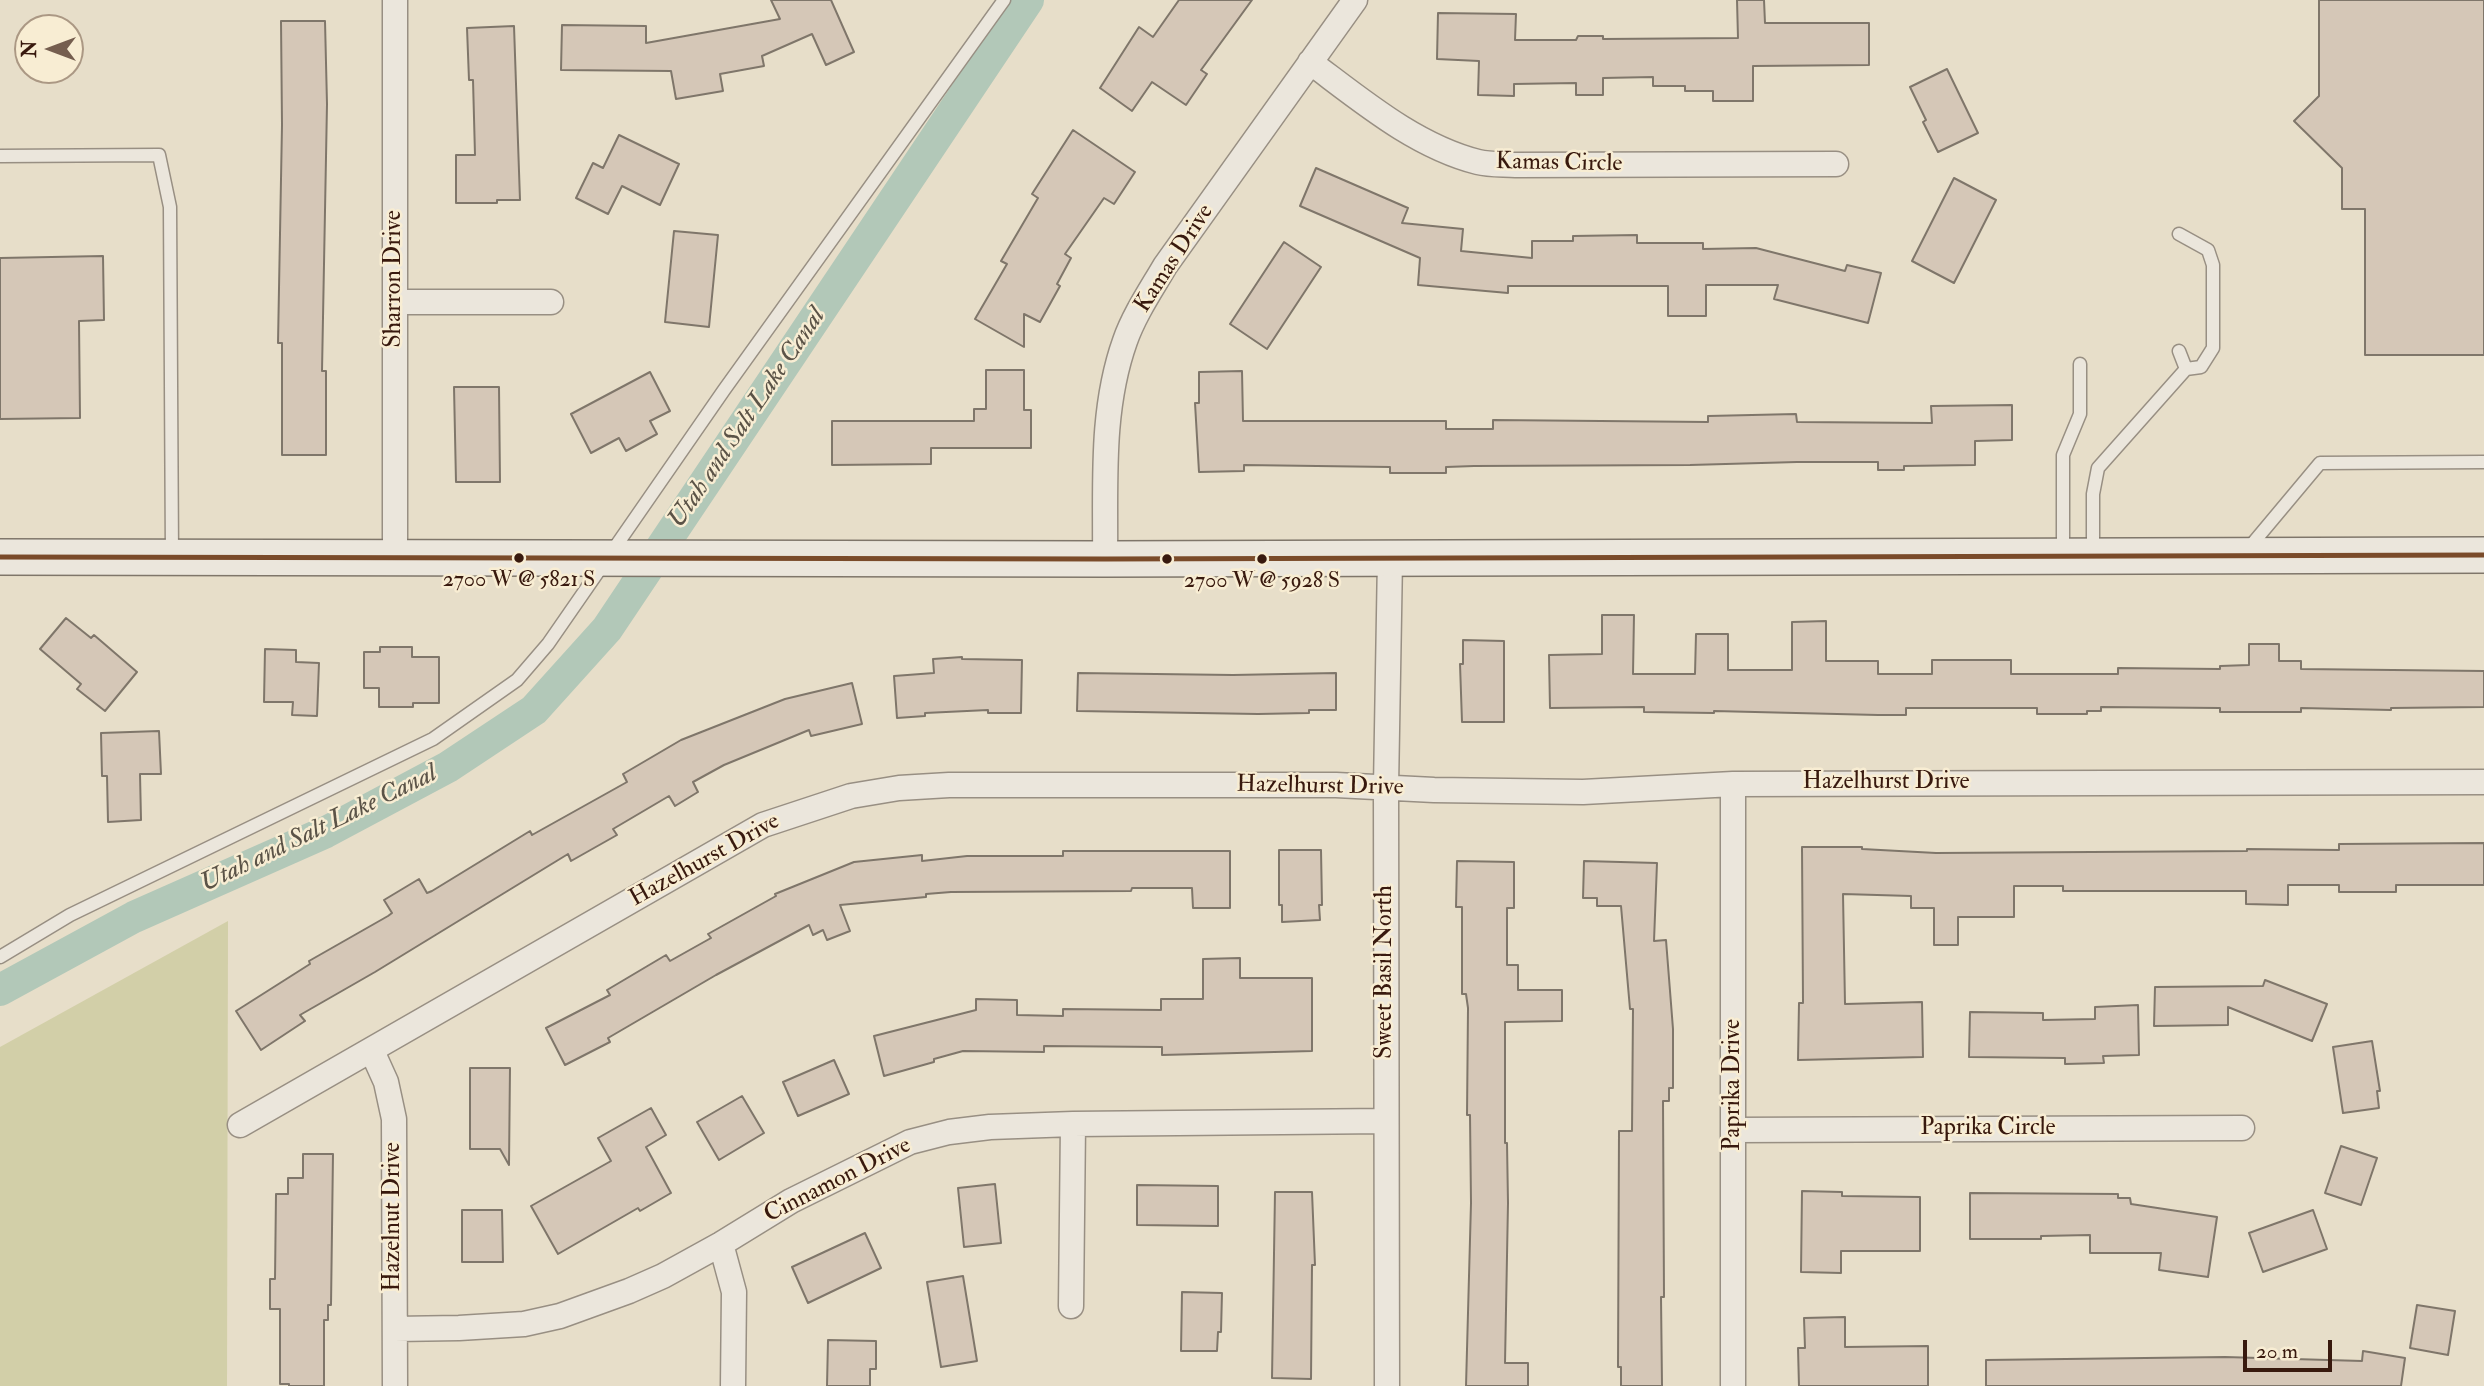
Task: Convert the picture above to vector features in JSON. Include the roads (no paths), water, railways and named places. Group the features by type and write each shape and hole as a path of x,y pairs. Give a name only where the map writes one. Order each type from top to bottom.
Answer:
{"main road":[{"path":"0,557 1105,559 2484,555"}],"street":[{"name":"Sharron Drive","path":"395,0 395,557"},
{"name":"Kamas Drive","path":"1105,559 1105,451 1108,411 1125,341 1138,312 1166,266 1355,0"},
{"name":"Kamas Circle","path":"1310,62 1408,132 1439,149 1479,162 1516,165 1836,164"},
{"path":"395,302 551,302"},
{"name":"Sweet Basil North","path":"1387,1386 1386,787 1390,558"},
{"name":"Hazelhurst Drive","path":"240,1125 763,825 851,796 949,785 1336,785 1583,792 1733,784 2484,782"},
{"name":"Paprika Drive","path":"1733,784 1733,1386"},
{"name":"Hazelnut Drive","path":"372,1051 386,1082 394,1119 395,1386"},
{"name":"Cinnamon Drive","path":"395,1329 524,1324 560,1316 629,1291 721,1244 791,1201 910,1142 949,1132 990,1126 1386,1121"},
{"path":"1071,1306 1073,1124"},
{"name":"Paprika Circle","path":"1734,1130 2242,1128"},
{"path":"721,1244 734,1292 733,1386"}],"lane":[{"path":"0,957 70,915 433,738 517,680 548,644 724,390 1004,0"},
{"path":"0,156 159,155 170,207 172,557"},
{"path":"2078,557 2098,468 2186,369 2201,367 2213,348 2213,265 2208,250 2179,233"},
{"path":"2179,351 2186,369"},
{"path":"2078,557 2063,455 2080,414 2080,364"},
{"path":"2242,556 2320,463 2484,462"}],"waterway":[{"name":"Utah and Salt Lake Canal","path":"0,990 134,917 326,832 448,767 534,710 607,629 1028,0"}],"place":[{"name":"2700 W @ 5821 S","path":"519,558"},
{"name":"2700 W @ 5928 S","path":"1262,559"}]}
